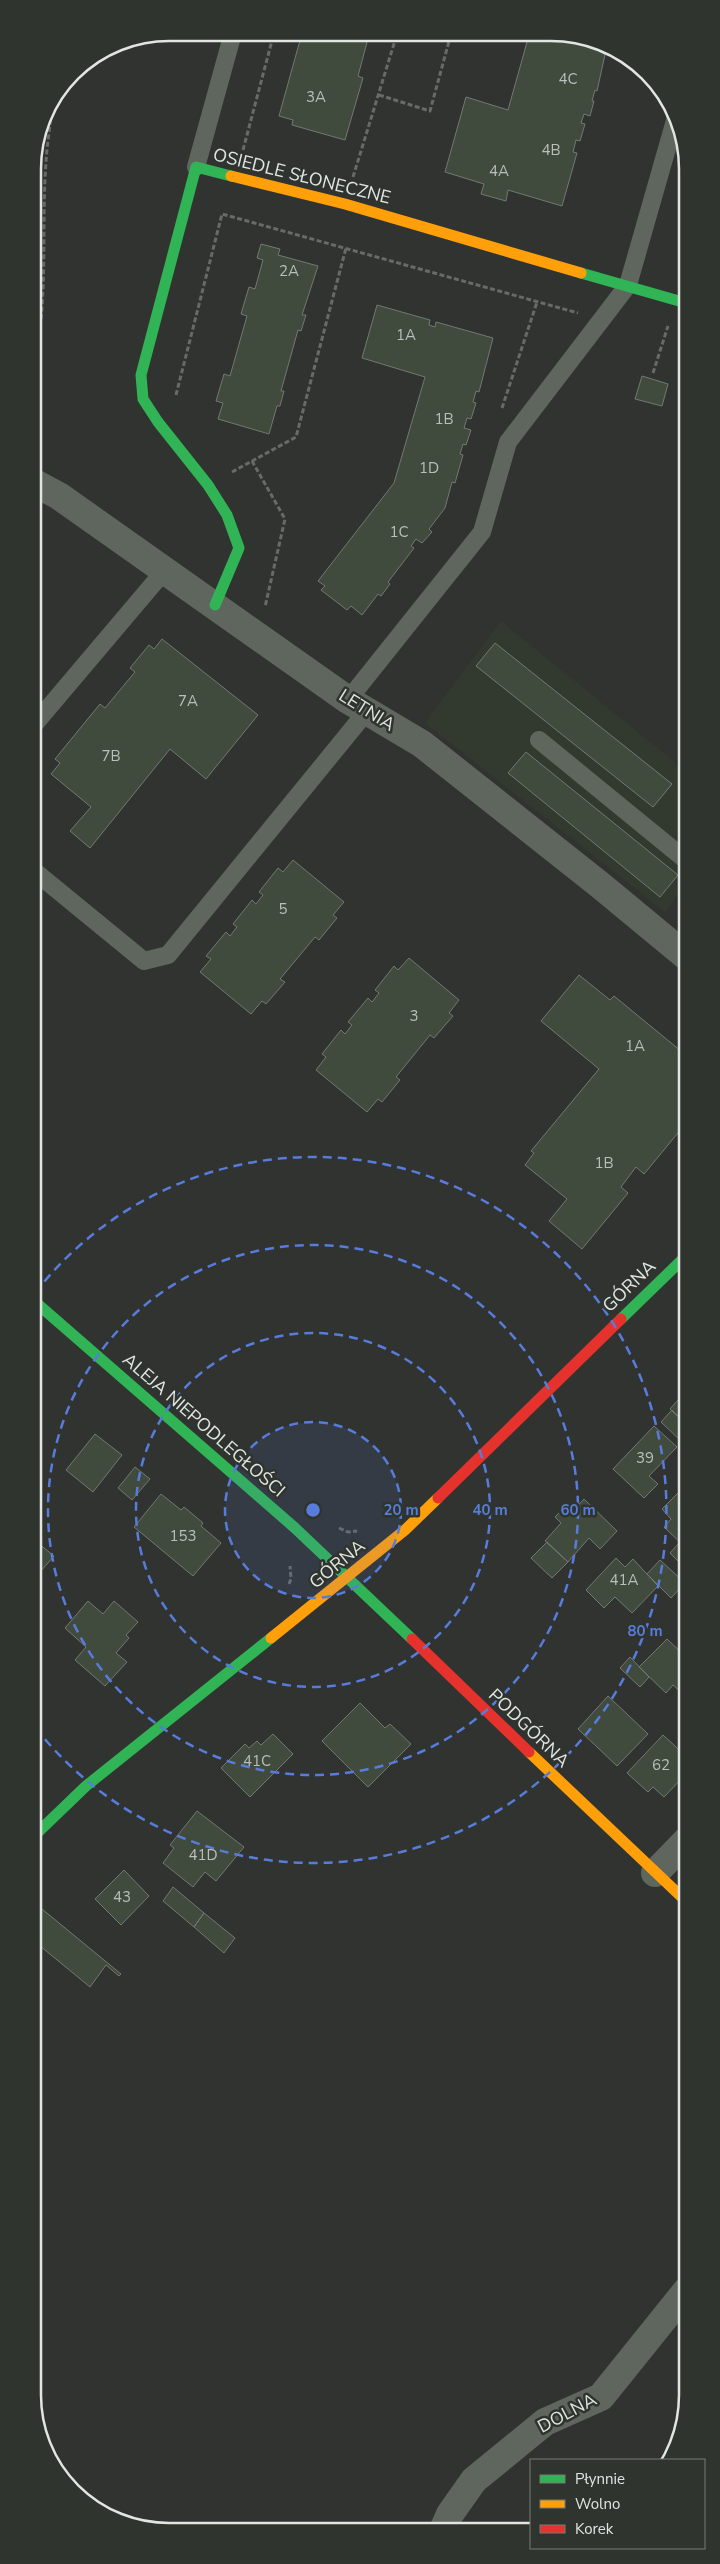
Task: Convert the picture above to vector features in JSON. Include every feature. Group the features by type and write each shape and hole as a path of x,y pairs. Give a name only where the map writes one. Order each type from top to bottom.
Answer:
{"street":[{"name":"OSIEDLE SŁONECZNE","path":"215,605 239,548 222,508 208,485 158,422 144,399 140,375 190,196 196,167 345,204 679,300"},
{"name":"LETNIA","path":"42,487 60,496 358,705 422,744 600,885 679,950"},
{"name":"GÓRNA","path":"41,1830 86,1786 406,1530 679,1263"},
{"name":"ALEJA NIEPODLEGŁOŚCI","path":"41,1307 288,1521 349,1577"},
{"name":"PODGÓRNA","path":"349,1577 678,1894"},
{"path":"655,1872 678,1849"},
{"name":"DOLNA","path":"446,2523 450,2514 474,2480 545,2422 600,2396 678,2301"}],"lane":[{"path":"196,167 231,41"},
{"path":"42,877 144,960 168,956 358,705 482,532 508,442 628,285 672,130"},
{"path":"42,716 165,570"},
{"path":"539,740 679,854"}],"path":[{"path":"236,178 272,41"},
{"path":"345,204 394,41"},
{"path":"379,95 430,111 450,41"},
{"path":"42,301 46,162 51,121"},
{"path":"175,396 222,214 583,315 611,308"},
{"path":"228,474 296,437 346,248"},
{"path":"500,416 538,302"},
{"path":"653,373 670,320"},
{"path":"252,461 285,519 264,613"}],"shaded area":[{"path":"501,621 679,765 679,895 665,912 425,723"}],"building":[{"path":"300,41 367,41 358,76 363,78 345,140 292,125 293,120 279,116"},
{"path":"527,41 568,42 605,53 597,91 595,90 592,101 594,101 590,116 584,114 581,123 585,124 580,141 576,140 573,152 577,153 562,206 508,190 506,201 481,194 484,184 445,172 466,97 508,110"},
{"path":"261,244 280,249 278,255 318,266 302,315 306,315 301,331 298,330 281,391 284,391 280,406 277,406 269,434 218,419 223,403 216,401 224,374 230,376 247,316 241,314 249,287 255,289 263,260 257,258"},
{"path":"377,305 430,320 429,325 435,327 436,322 493,338 479,392 476,391 473,402 476,403 471,419 467,418 464,428 471,430 466,445 463,444 460,454 463,455 455,483 452,482 445,508 429,529 432,532 422,543 416,539 411,546 414,548 388,582 390,584 381,596 378,594 362,615 351,606 347,610 321,590 325,586 318,581 394,483 425,377 362,358"},
{"path":"642,376 668,384 662,406 635,399"},
{"path":"162,639 258,715 206,779 170,749 90,848 70,831 91,807 51,774 60,763 55,759 100,704 105,708 135,672 130,668 149,645 154,649"},
{"path":"495,643 672,784 653,807 476,666"},
{"path":"526,752 678,875 660,897 508,773"},
{"path":"293,860 344,902 333,915 337,918 319,940 315,937 280,979 285,982 266,1004 262,1001 251,1014 200,972 211,959 206,956 226,932 230,936 237,927 233,924 252,900 256,904 263,895 259,892 278,868 283,872"},
{"path":"409,958 459,1000 449,1013 453,1016 434,1038 430,1035 396,1077 400,1080 382,1102 378,1099 367,1112 316,1070 326,1057 322,1054 341,1030 345,1034 352,1025 348,1022 368,998 372,1002 379,993 375,990 394,966 398,970"},
{"path":"579,975 610,1000 614,996 679,1049 679,1132 644,1174 636,1167 621,1187 628,1193 582,1249 549,1221 567,1199 525,1165 534,1153 531,1151 599,1069 541,1021"},
{"path":"678,1399 678,1417 670,1409"},
{"path":"672,1410 678,1416 678,1439 661,1422"},
{"path":"654,1426 677,1447 649,1476 658,1484 644,1498 613,1469"},
{"path":"95,1434 122,1455 93,1492 66,1470"},
{"path":"135,1467 150,1479 132,1500 118,1488"},
{"path":"678,1493 678,1541 664,1527 671,1519 662,1509"},
{"path":"161,1494 181,1510 184,1507 203,1523 201,1526 221,1543 193,1576 134,1527"},
{"path":"584,1499 617,1531 600,1549 589,1538 568,1562 545,1541 561,1523 555,1517 563,1509 569,1515"},
{"path":"547,1542 568,1562 552,1578 531,1558"},
{"path":"678,1544 678,1561 670,1553"},
{"path":"41,1546 54,1556 41,1570"},
{"path":"616,1558 625,1567 633,1559 658,1586 632,1613 615,1597 604,1608 586,1590"},
{"path":"660,1560 678,1577 678,1590 671,1598 647,1574"},
{"path":"88,1601 103,1614 114,1601 138,1622 126,1635 129,1638 116,1653 127,1662 105,1686 75,1660 86,1647 65,1628"},
{"path":"667,1639 678,1650 678,1690 673,1685 666,1693 639,1667"},
{"path":"630,1657 649,1677 640,1687 620,1668"},
{"path":"608,1696 648,1734 617,1766 578,1729"},
{"path":"360,1703 385,1728 390,1724 411,1744 368,1787 322,1741"},
{"path":"273,1734 293,1754 250,1797 221,1768 245,1744 249,1748 257,1741 261,1745"},
{"path":"663,1735 678,1749 678,1782 664,1797 653,1787 648,1792 627,1773"},
{"path":"197,1811 244,1847 216,1881 205,1872 193,1887 163,1863 174,1848 170,1845"},
{"path":"124,1870 149,1896 121,1925 95,1899"},
{"path":"173,1887 204,1913 194,1927 163,1901"},
{"path":"41,1910 121,1974 119,1976 106,1965 90,1987 41,1947"},
{"path":"204,1913 235,1938 224,1953 194,1927"}],"traffic: fast":[{"path":"215,605 239,548 227,515 208,485 158,422 143,399 141,375 196,167 231,176"},
{"path":"581,273 679,301"},
{"path":"621,1319 679,1263"},
{"path":"41,1307 295,1528 412,1639"},
{"path":"41,1829 86,1786 271,1638"}],"traffic: slow":[{"path":"231,176 345,204 581,273"},
{"path":"271,1638 405,1530 438,1498"},
{"path":"529,1752 678,1894"}],"traffic: jam":[{"path":"438,1498 621,1319"},
{"path":"412,1639 529,1752"}]}
